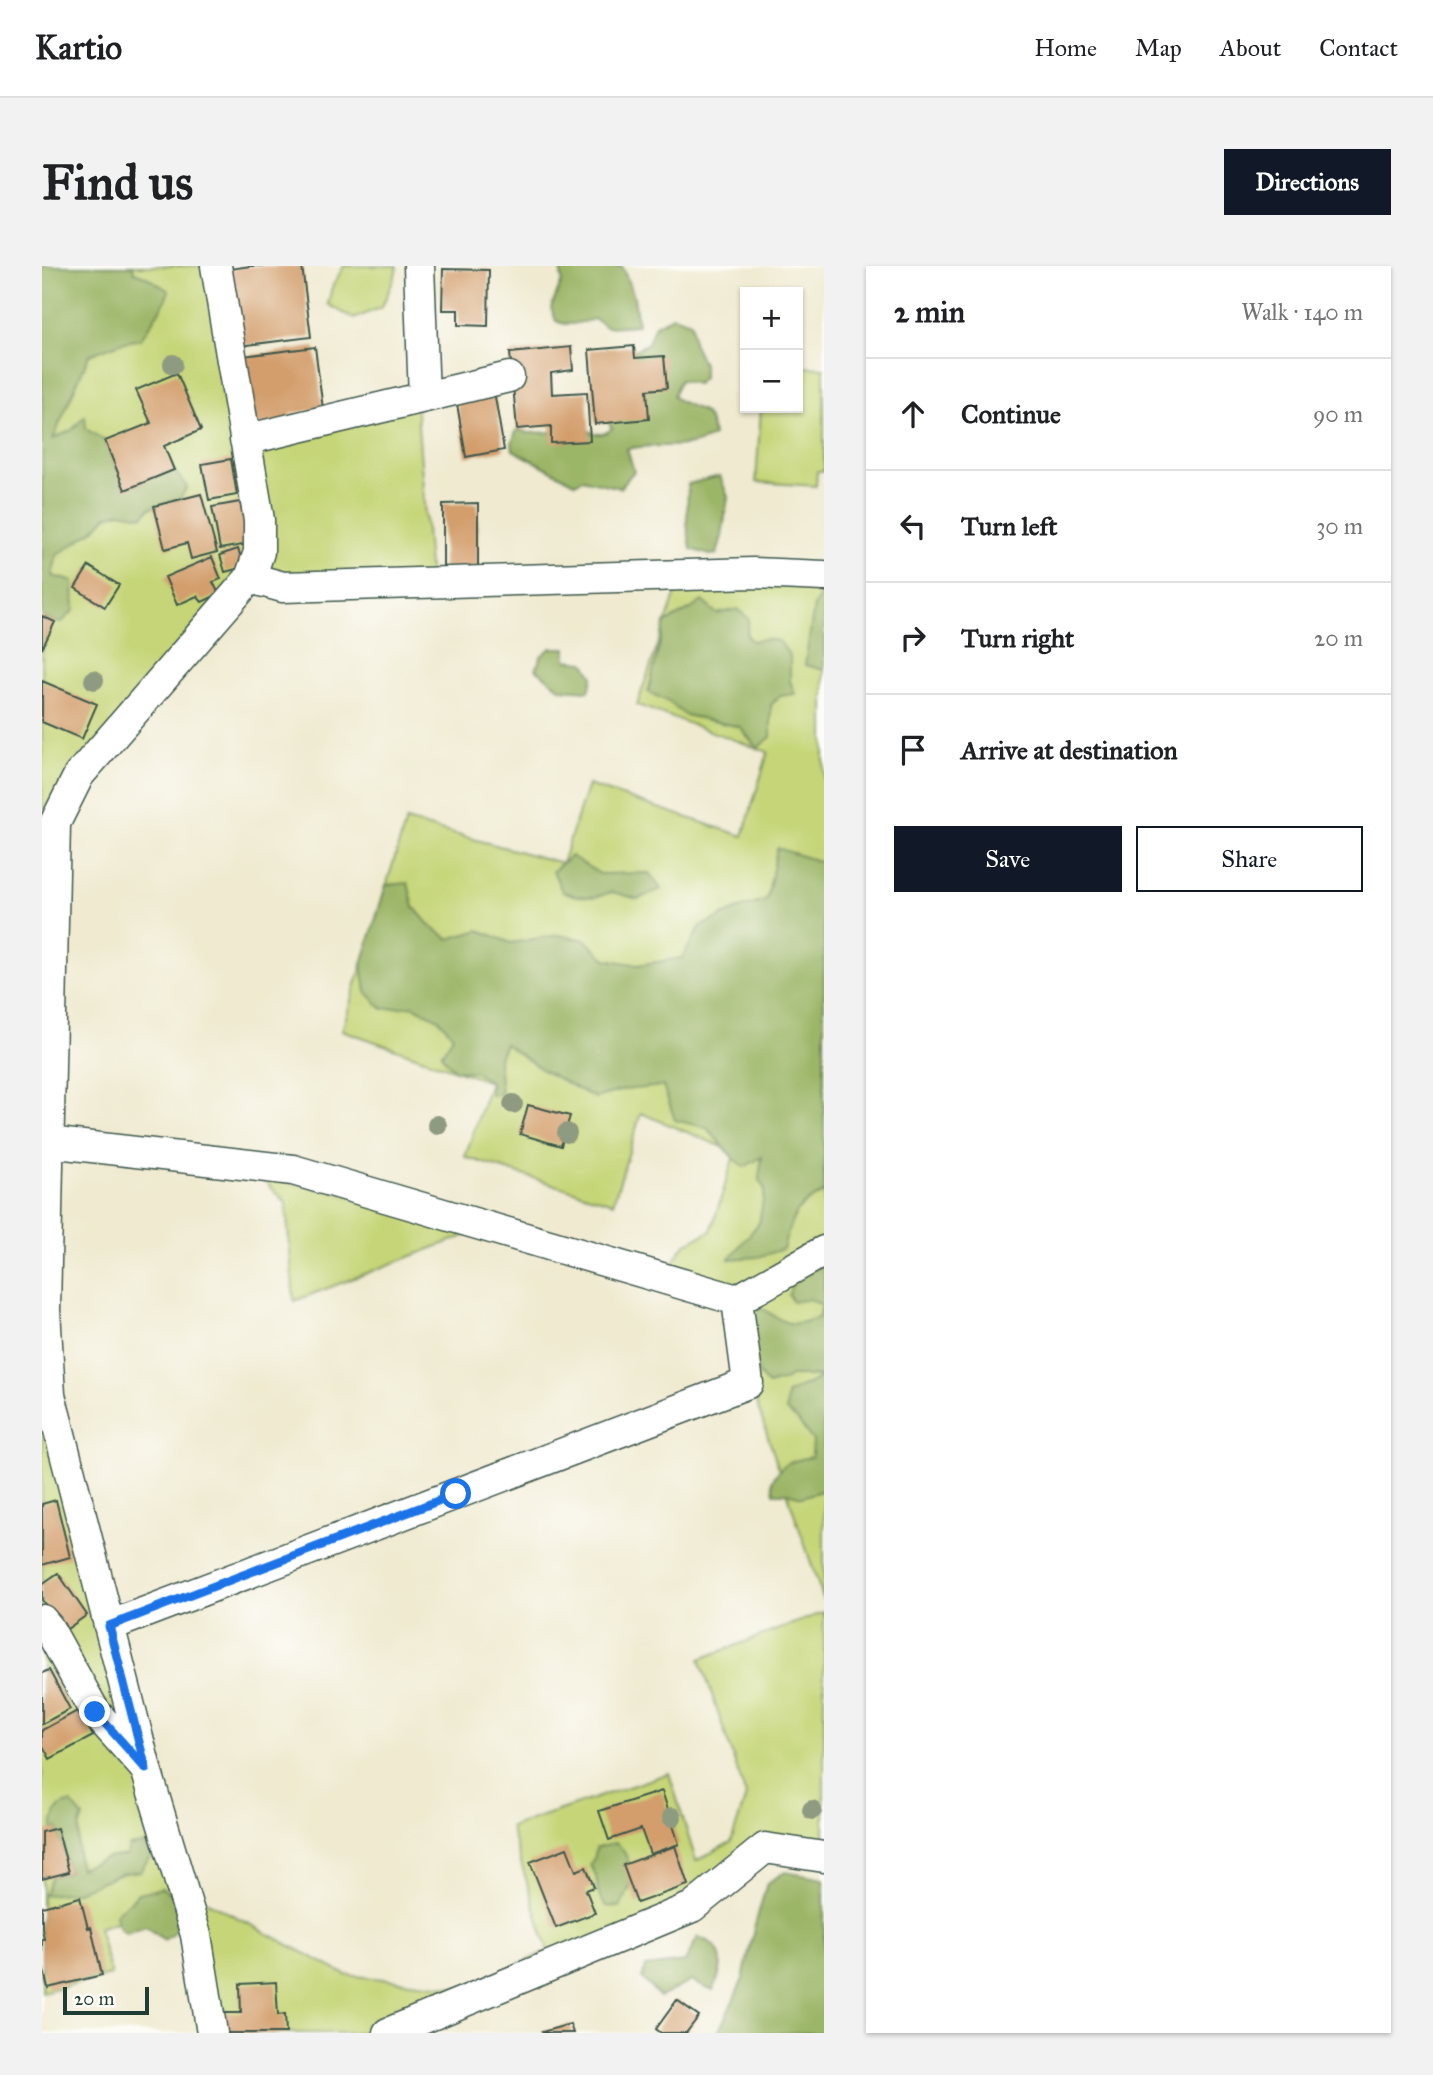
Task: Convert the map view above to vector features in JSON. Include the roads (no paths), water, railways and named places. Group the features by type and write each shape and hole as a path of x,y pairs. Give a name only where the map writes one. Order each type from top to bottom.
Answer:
{"street":[{"path":"212,2033 196,1935 146,1769 50,1395 43,1310 55,823 79,775 250,578 259,552 259,520 216,266"},
{"path":"419,266 424,397"},
{"path":"245,440 509,377"},
{"path":"250,578 284,587 753,573 824,576"},
{"path":"48,1142 293,1170 737,1300 824,1251"},
{"path":"109,1626 748,1383 737,1300"},
{"path":"42,1620 95,1712 146,1769"},
{"path":"388,2033 692,1907 765,1848 824,1857"}]}
